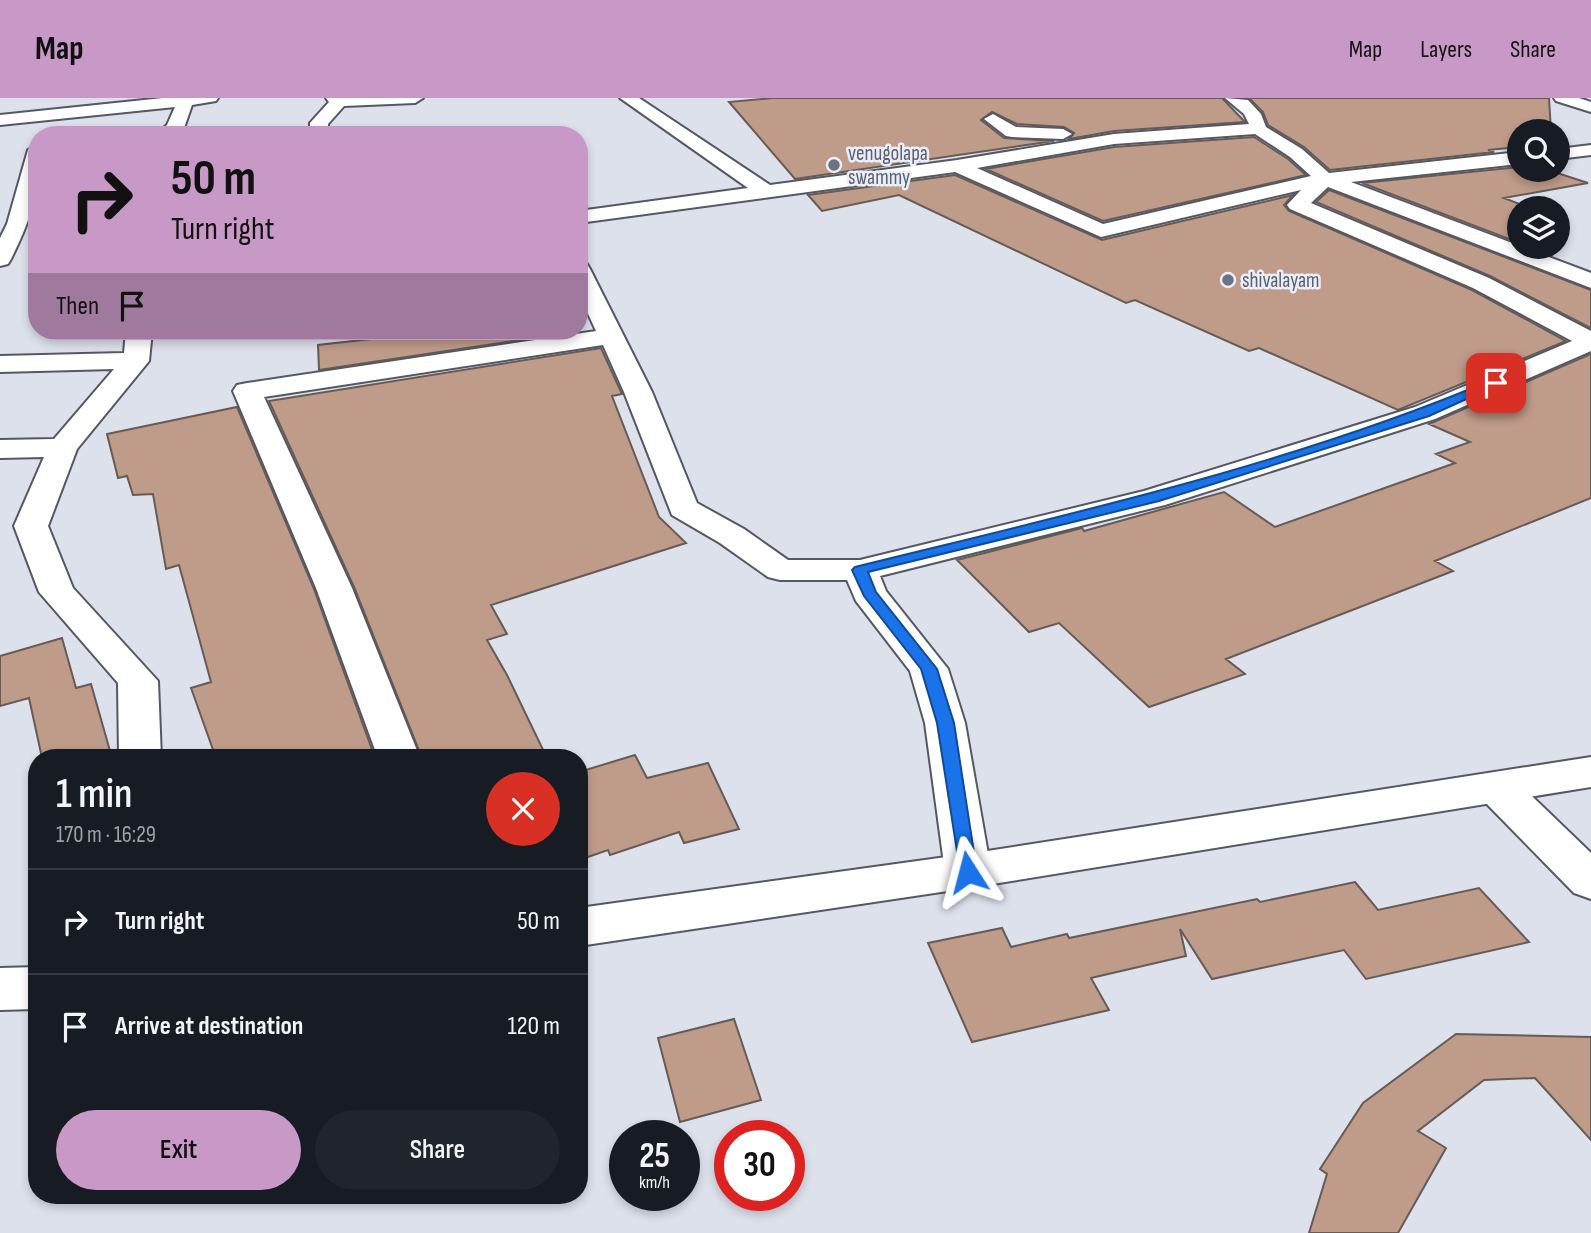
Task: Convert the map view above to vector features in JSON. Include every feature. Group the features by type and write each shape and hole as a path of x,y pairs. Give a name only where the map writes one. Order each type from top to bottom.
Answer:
{"street":[{"path":"0,120 210,98"},
{"path":"318,126 336,100 415,98"},
{"path":"628,98 767,191"},
{"path":"1233,98 1246,105 1257,119 1258,129"},
{"path":"1562,98 1591,107"},
{"path":"176,126 186,99"},
{"path":"55,126 65,113"},
{"path":"993,119 1012,132 1079,134 1114,139"},
{"path":"588,216 957,166 1114,139 1258,129 1296,153 1325,179 1584,273"},
{"path":"1570,153 1591,150"},
{"path":"1570,157 1591,162"},
{"path":"957,166 1101,231 1325,179 1507,159"},
{"path":"1325,179 1297,205 1481,283 1591,342"},
{"path":"0,258 18,224 28,185"},
{"path":"588,289 638,392 683,508 732,536 780,570 860,570 1167,494 1424,413 1591,342"},
{"path":"588,340 612,336"},
{"path":"396,749 334,588 247,391 585,340"},
{"path":"0,364 137,346"},
{"path":"137,346 63,448 31,526 57,592 138,681 140,749"},
{"path":"0,449 63,448"},
{"path":"860,570 869,593 929,669 945,723 968,872"},
{"path":"588,926 968,872 1591,772"},
{"path":"1497,789 1591,881"},
{"path":"0,989 28,988"}],"building":[{"path":"773,98 1222,98 1245,122 1114,131 1069,139 1074,133 1064,127 1017,124 992,112 981,120 1004,138 1054,141 795,179 729,102"},
{"path":"1249,98 1549,98 1550,119 1507,119 1507,148 1488,150 1494,152 1330,170 1304,147 1268,125 1263,112"},
{"path":"1254,137 1288,159 1306,175 1103,221 986,169 1114,147"},
{"path":"1507,168 1507,182 1570,182 1570,177 1588,183 1504,198 1507,199 1507,238 1362,183"},
{"path":"955,175 1102,240 1293,195 1284,205 1289,211 1472,290 1566,341 1398,410 1259,348 1249,351 1135,300 1126,303 899,195 822,211 808,195"},
{"path":"1329,190 1591,290 1591,328 1490,276 1316,202"},
{"path":"363,340 520,340 319,370 318,345"},
{"path":"601,348 622,394 612,396 659,517 686,543 491,605 507,634 487,640 543,749 418,749 354,587 269,401"},
{"path":"1591,354 1591,498 1435,561 1453,571 1226,659 1245,674 1149,707 1059,623 1029,632 957,560 1082,528 1084,531 1224,492 1275,527 1455,463 1436,454 1470,442 1429,424"},
{"path":"237,407 314,589 372,749 213,749 191,688 211,682 179,565 166,569 153,494 133,495 127,476 118,478 107,434"},
{"path":"62,638 76,688 91,684 109,749 40,749 29,698 0,706 0,656"},
{"path":"635,755 647,778 708,763 739,829 684,843 679,832 610,855 608,850 588,857 588,769"},
{"path":"1355,882 1378,910 1479,888 1529,942 1366,979 1344,950 1212,979 1180,929 1186,956 1091,978 1109,1010 972,1042 928,943 1002,928 1011,947 1067,934 1069,938 1257,899 1260,902"},
{"path":"734,1019 761,1100 679,1120 658,1038"},
{"path":"1456,1034 1591,1037 1591,1140 1535,1078 1484,1080 1418,1131 1446,1148 1398,1233 1309,1233 1327,1174 1320,1169 1363,1103"}],"place":[{"name":"venugolapa swammy","path":"834,165"},
{"name":"shivalayam","path":"1228,280"}],"route":[{"path":"968,872 945,723 929,669 869,593 860,570 1154,498 1424,413 1496,383"}]}
